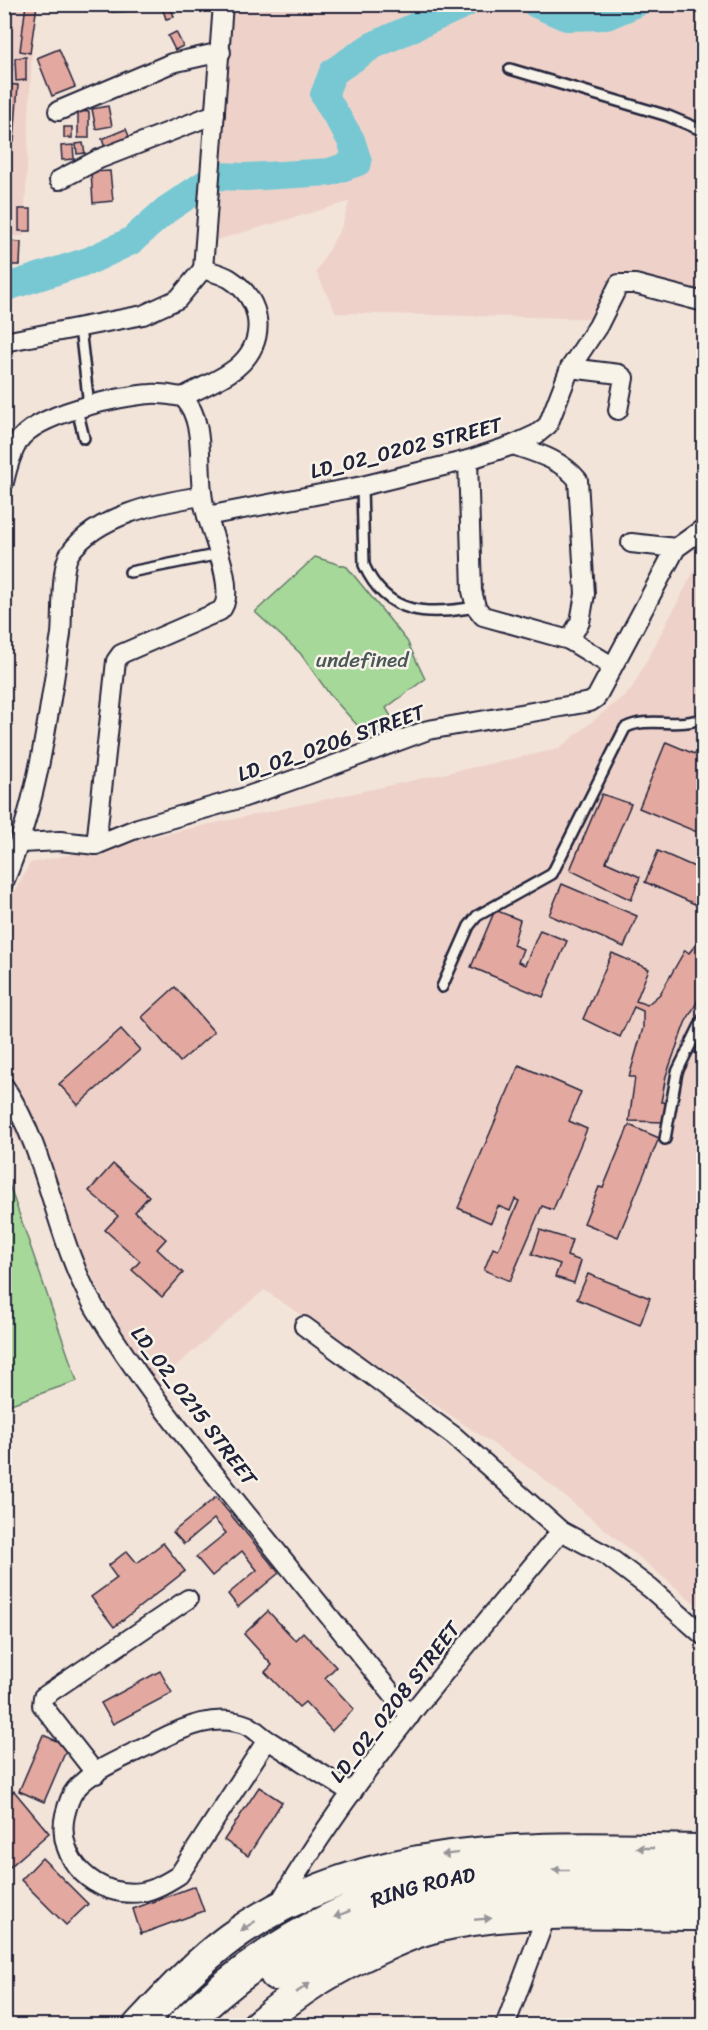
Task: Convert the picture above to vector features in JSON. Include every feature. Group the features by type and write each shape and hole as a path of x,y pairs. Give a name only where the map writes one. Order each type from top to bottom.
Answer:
{"highway":[{"name":"RING ROAD","path":"210,2025 235,2000 306,1954 411,1912 460,1889 532,1870 704,1871"},
{"name":"RING ROAD","path":"182,2025 239,1975 305,1930 405,1889 460,1889 492,1896 704,1895"}],"main road":[{"path":"138,2025 190,1970 231,1938 276,1909 344,1881 434,1857 486,1850 559,1847 704,1850"},
{"path":"257,2025 291,1996 326,1973 408,1936 436,1927 474,1920 547,1914 704,1915"}],"street":[{"path":"4,342 143,315 178,299 204,269 223,4"},
{"path":"58,111 172,63 221,52"},
{"path":"59,180 99,159 215,114"},
{"path":"4,482 18,441 32,427 83,407 152,394 183,397 236,368 249,354 257,339 259,323 253,302 228,278 204,269"},
{"name":"LD_02_0202 STREET","path":"207,516 362,486 468,460 513,445 548,425 570,368 597,326 619,285 635,284 704,302"},
{"path":"570,368 619,374 624,378 625,383 618,410"},
{"path":"21,843 60,841 96,844 116,661 121,654 224,607 226,599 220,554 201,496 197,429 191,405 183,397"},
{"path":"513,445 543,454 571,471 578,480 585,594 580,622 569,640"},
{"path":"468,460 472,591 476,606 483,616 499,622 569,640 612,666"},
{"path":"4,882 21,843 43,750 70,554 94,531 117,519 157,506 201,496"},
{"name":"LD_02_0206 STREET","path":"96,844 138,828 296,779 428,730 590,702 596,698 676,548 704,528"},
{"path":"631,543 676,548"},
{"name":"LD_02_0215 STREET","path":"4,1086 22,1113 66,1243 94,1305 121,1349 164,1411 410,1716"},
{"path":"304,1326 454,1436 561,1531 606,1556 651,1589 704,1636"},
{"name":"LD_02_0208 STREET","path":"276,1909 305,1858 410,1716 561,1531"},
{"path":"96,1774 42,1705 43,1697 189,1599"},
{"path":"267,1740 179,1875 166,1884 141,1892 111,1890 94,1884 73,1863 65,1841 64,1823 74,1790 96,1774 177,1730 198,1722 211,1721 248,1726 352,1793"},
{"path":"505,2025 547,1914"}],"lane":[{"path":"510,69 668,116 704,130"},
{"path":"80,328 84,438"},
{"path":"362,486 364,566 370,578 383,593 412,611 476,606"},
{"path":"130,572 220,554"},
{"path":"442,987 469,926 477,916 552,874 625,728 632,724 680,722 704,717"},
{"path":"665,1138 677,1072 704,1017"}],"shaded area":[{"path":"4,5 34,5 24,236 5,236"},
{"path":"223,5 703,5 703,292 622,274 612,319 336,313 316,272 342,226 349,202 206,243"},
{"path":"703,554 703,1610 535,1472 264,1290 152,1387 5,1117 4,911 30,863 558,749 631,690"}],"green space":[{"name":"undefined","path":"315,557 347,567 407,641 425,679 386,708 393,720 367,736 330,695 300,653 255,612"},
{"path":"4,1170 77,1381 5,1406 4,1406"}],"building":[{"path":"26,4 37,5 30,53 20,51"},
{"path":"111,4 136,4 136,11 112,12"},
{"path":"161,4 170,4 174,17 166,19"},
{"path":"176,32 183,46 175,50 168,36"},
{"path":"59,49 75,87 52,96 37,58"},
{"path":"26,57 26,80 16,81 15,58"},
{"path":"4,84 18,85 14,142 4,141"},
{"path":"108,106 112,126 96,129 92,109"},
{"path":"78,111 89,112 89,138 78,138"},
{"path":"64,127 72,127 72,138 64,138"},
{"path":"126,129 131,141 106,151 102,139"},
{"path":"83,143 85,153 77,154 76,144"},
{"path":"73,145 74,159 62,160 61,146"},
{"path":"4,150 8,150 7,182 4,181"},
{"path":"110,171 113,201 93,203 91,172"},
{"path":"19,209 31,209 31,231 19,231"},
{"path":"8,241 21,242 20,265 7,265"},
{"path":"666,742 704,758 704,835 639,808"},
{"path":"602,794 631,804 606,862 640,877 631,900 570,870"},
{"path":"658,851 704,871 704,908 645,882"},
{"path":"562,884 637,916 624,947 549,915"},
{"path":"495,910 520,920 513,945 523,949 518,962 525,965 540,930 567,941 543,997 471,967"},
{"path":"704,934 704,990 685,1023 666,1076 661,1102 666,1102 664,1122 629,1121 635,1077 629,1077 643,1028 643,1011 634,1007 620,1037 583,1019 612,953 649,969 636,1001 647,1005 660,994 685,950 689,953"},
{"path":"175,987 214,1032 180,1062 142,1017"},
{"path":"121,1029 140,1050 78,1105 59,1084"},
{"path":"704,1033 704,1057 695,1053"},
{"path":"519,1065 581,1092 569,1121 587,1129 553,1210 542,1206 510,1281 484,1270 493,1248 498,1250 519,1201 515,1199 510,1211 498,1206 491,1223 458,1208"},
{"path":"629,1125 659,1138 618,1237 584,1223 599,1187 603,1188"},
{"path":"113,1164 149,1196 135,1212 166,1239 157,1249 183,1273 162,1297 132,1270 140,1261 105,1230 118,1216 89,1191"},
{"path":"540,1230 572,1240 567,1256 581,1261 574,1283 555,1277 560,1264 532,1254"},
{"path":"588,1274 650,1298 640,1325 577,1299"},
{"path":"216,1497 279,1573 238,1607 228,1594 257,1570 242,1551 212,1576 196,1557 226,1533 214,1519 184,1544 173,1532"},
{"path":"163,1543 185,1571 114,1627 91,1597 117,1578 108,1566 127,1551 137,1563"},
{"path":"268,1611 295,1640 303,1632 336,1667 325,1678 354,1709 332,1731 305,1702 299,1707 265,1672 272,1665 244,1634"},
{"path":"160,1671 172,1693 113,1724 101,1703"},
{"path":"43,1735 68,1746 44,1802 19,1791"},
{"path":"259,1787 282,1802 248,1856 224,1840"},
{"path":"14,1791 49,1833 4,1872 4,1799"},
{"path":"42,1858 88,1904 66,1925 21,1880"},
{"path":"195,1886 204,1911 141,1934 133,1909"}],"waterway":[{"path":"4,288 91,260 131,241 166,210 217,176 246,177 330,172 358,162 351,140 324,95 333,72 372,46 465,4"},
{"path":"536,4 567,17 607,16 635,4"}]}
